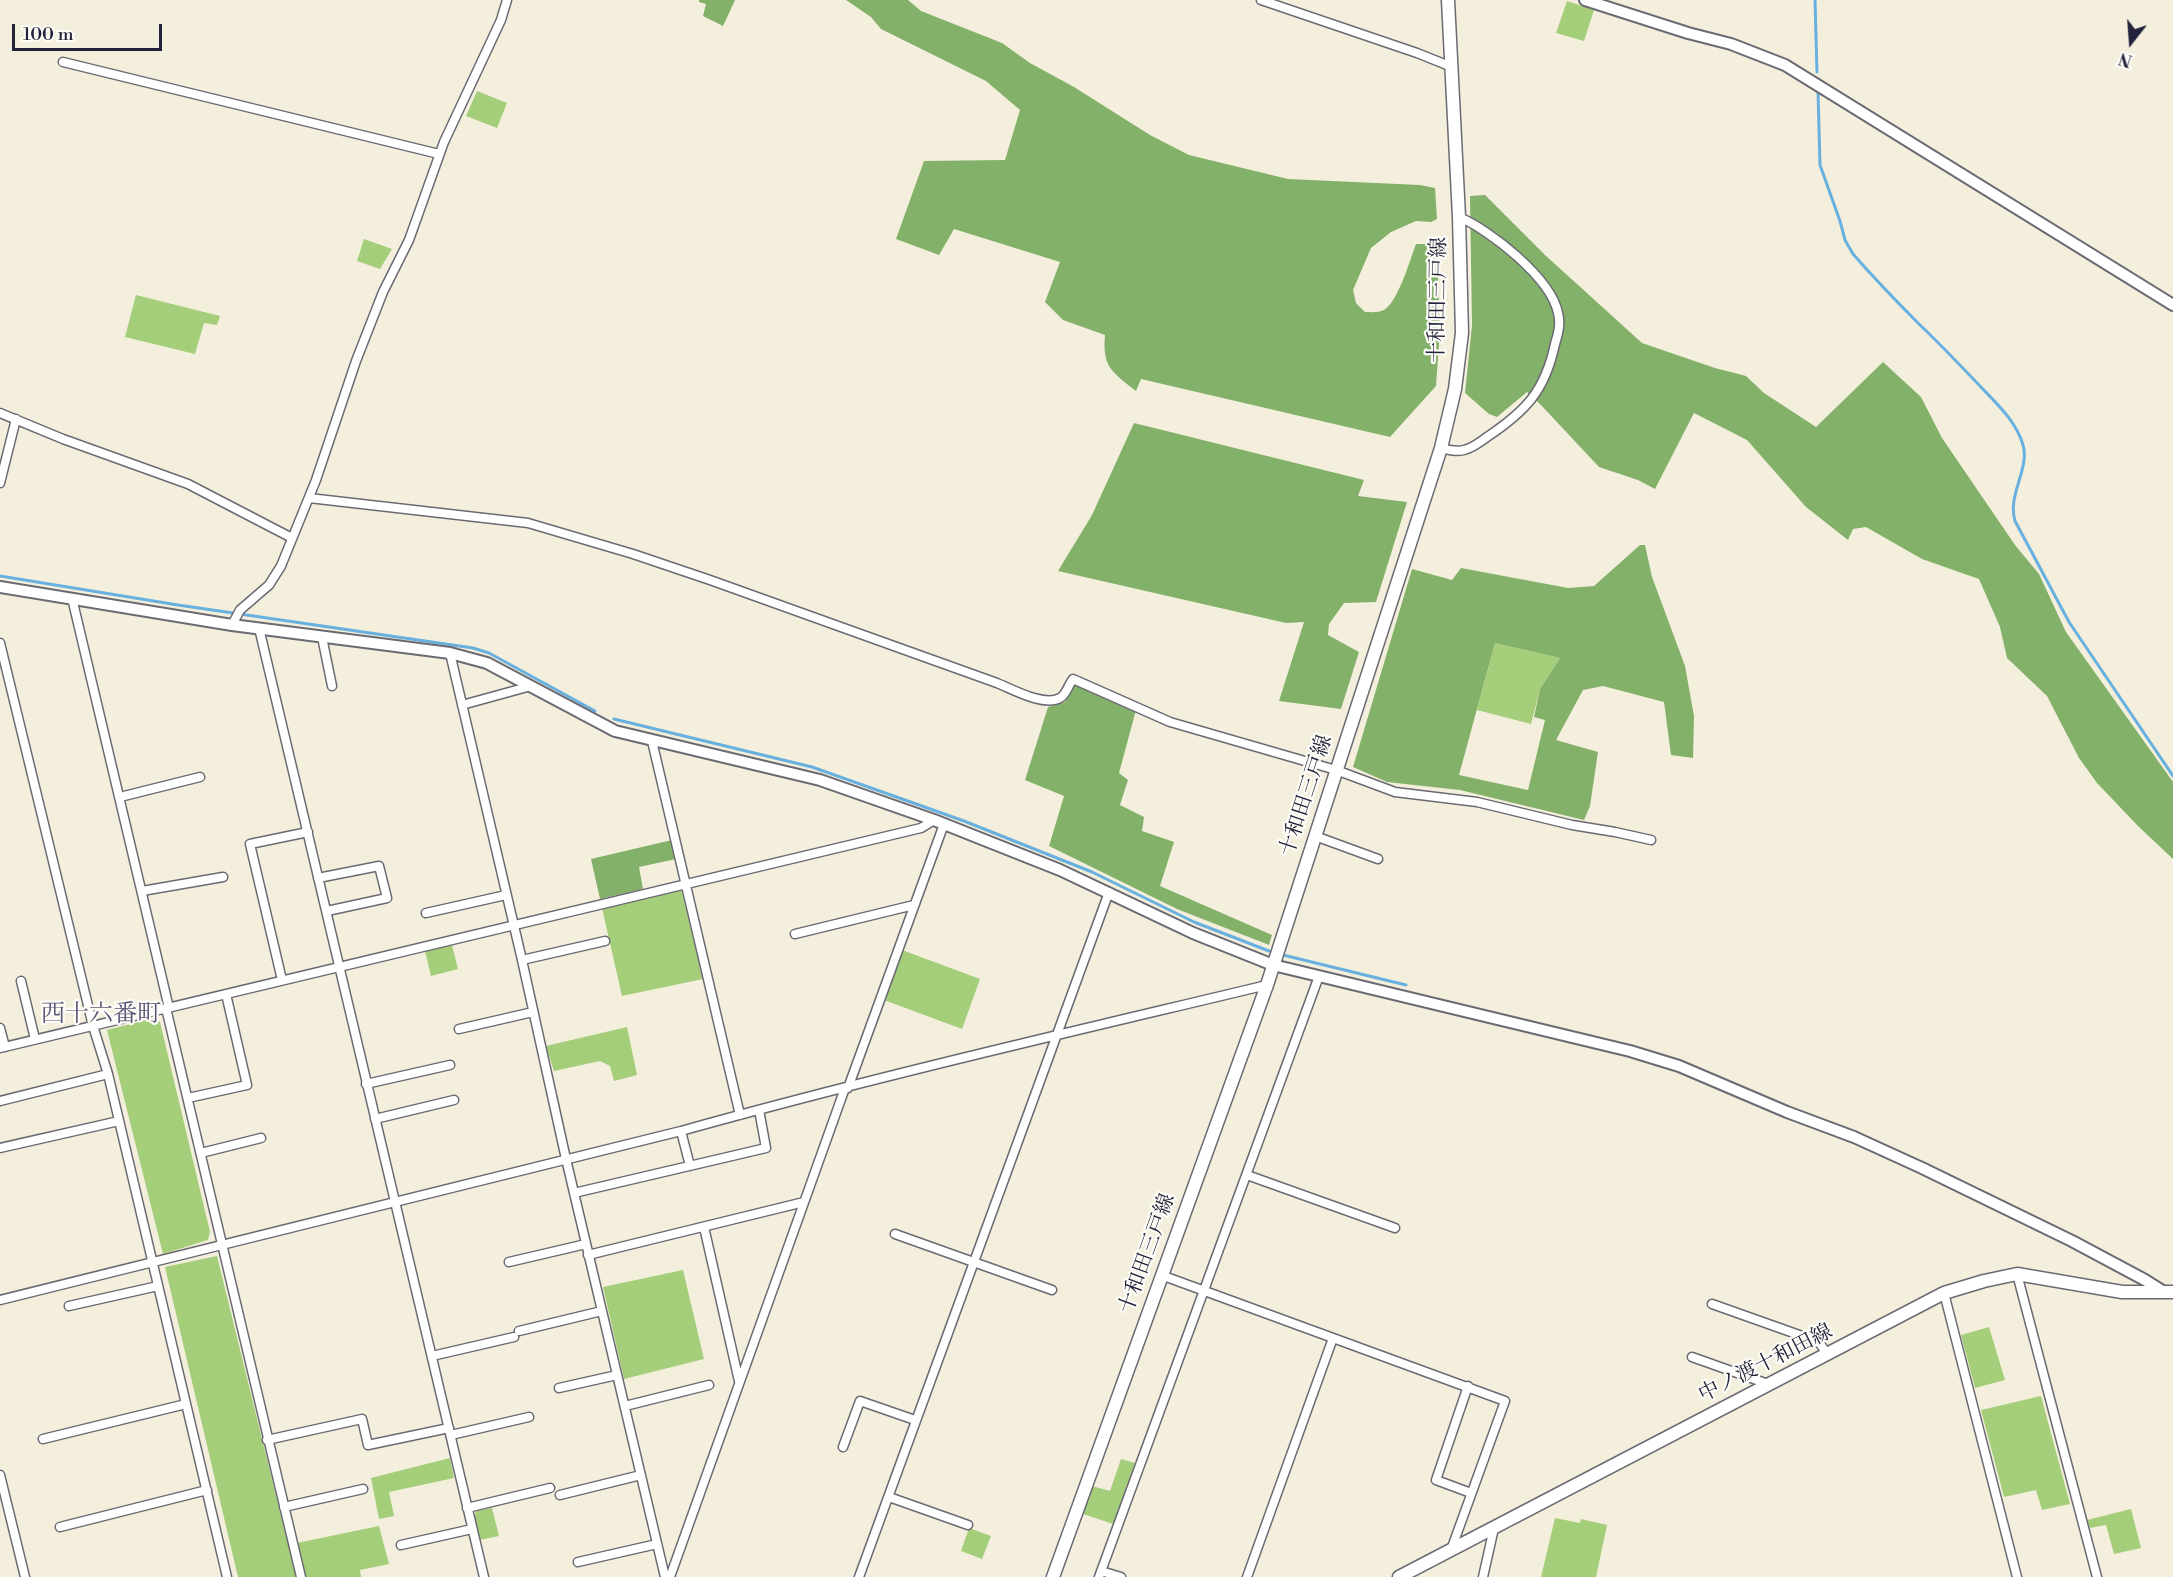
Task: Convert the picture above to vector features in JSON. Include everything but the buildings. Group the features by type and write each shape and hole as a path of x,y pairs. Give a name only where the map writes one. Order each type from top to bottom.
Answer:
{"main road":[{"name":"十和田三戸線","path":"1053,1577 1267,985 1441,448 1455,389 1462,333 1459,217 1448,0"},
{"name":"中ノ渡十和田線","path":"1399,1577 1944,1293 2017,1274 2122,1292 2168,1292"}],"street":[{"path":"237,617 268,585 281,566 309,498 356,361 383,292 409,240 439,154 501,20 507,0"},
{"path":"1261,0 1418,53 1452,67"},
{"path":"1585,0 1688,33 1731,44 1785,65 2173,305"},
{"path":"63,62 439,154"},
{"path":"1441,448 1456,451 1473,446 1520,413 1532,400 1552,361 1560,325 1554,302 1538,278 1519,257 1473,223 1459,217"},
{"path":"0,413 63,439 188,484 292,538"},
{"path":"0,483 16,420"},
{"path":"309,498 528,523 710,580 1033,698 1046,701 1058,699 1073,680 1170,722 1336,770 1395,792 1477,802 1572,825 1651,840"},
{"path":"0,587 72,598 237,617 259,628 450,653 487,663 615,731 820,780 939,822 1027,856 1109,892 1192,933 1273,965 1630,1051 1679,1066 1772,1106 1854,1137 1922,1168 2072,1241 2168,1292"},
{"path":"72,598 142,891 221,1246 301,1577"},
{"path":"259,628 484,1577"},
{"path":"322,637 332,686"},
{"path":"0,643 93,1026 108,1074 227,1577"},
{"path":"450,653 588,1255 665,1577"},
{"path":"462,705 531,686"},
{"path":"652,741 740,1115"},
{"path":"120,797 200,777"},
{"path":"0,1028 2,1047 939,822"},
{"path":"670,1577 804,1202 914,905 939,822"},
{"path":"282,980 250,844 308,832"},
{"path":"1315,836 1378,859"},
{"path":"318,878 379,866 387,898 327,911"},
{"path":"142,891 223,877"},
{"path":"859,1577 1109,892"},
{"path":"426,913 506,895"},
{"path":"795,934 914,905"},
{"path":"522,960 605,941"},
{"path":"1121,1577 1100,1574 1319,976"},
{"path":"21,981 35,1039"},
{"path":"0,1300 1267,985"},
{"path":"188,1098 247,1085 226,994"},
{"path":"459,1029 533,1011"},
{"path":"366,1084 450,1065"},
{"path":"0,1101 108,1074"},
{"path":"375,1119 454,1100"},
{"path":"574,1193 766,1148 759,1110"},
{"path":"0,1148 119,1121"},
{"path":"681,1131 690,1166"},
{"path":"201,1153 261,1138"},
{"path":"1247,1175 1395,1227"},
{"path":"588,1255 804,1202"},
{"path":"704,1227 739,1382"},
{"path":"896,1234 1052,1290"},
{"path":"509,1262 586,1244"},
{"path":"2017,1274 2097,1577"},
{"path":"1161,1275 1505,1401 1451,1550"},
{"path":"69,1306 158,1286"},
{"path":"1944,1293 2017,1577"},
{"path":"1712,1304 1819,1342 1827,1354"},
{"path":"432,1356 602,1311"},
{"path":"1247,1577 1333,1338"},
{"path":"1692,1357 1768,1384"},
{"path":"559,1388 617,1375"},
{"path":"624,1406 709,1385"},
{"path":"1468,1386 1436,1480 1471,1493"},
{"path":"843,1447 860,1401 915,1420"},
{"path":"43,1439 186,1404"},
{"path":"267,1440 362,1419 368,1445 529,1417"},
{"path":"0,1475 25,1577"},
{"path":"560,1495 641,1475"},
{"path":"467,1508 550,1488"},
{"path":"284,1507 363,1489"},
{"path":"60,1527 207,1490"},
{"path":"889,1497 968,1525"},
{"path":"1483,1577 1494,1528"},
{"path":"401,1545 472,1529"},
{"path":"578,1562 657,1544"}],"green space":[{"path":"699,0 735,0 723,26 703,16 706,4"},
{"path":"846,0 908,0 921,11 1002,43 1030,63 1074,87 1150,135 1189,155 1288,179 1420,185 1435,188 1437,219 1431,222 1416,221 1391,232 1371,248 1353,290 1356,303 1365,312 1384,310 1399,290 1416,244 1429,244 1437,249 1440,330 1436,386 1390,437 1141,379 1136,391 1110,368 1105,355 1105,335 1063,320 1045,302 1060,262 954,229 939,255 896,239 924,161 1005,160 1020,110 986,81 881,29 871,17"},
{"path":"1567,1 1594,10 1584,41 1556,33"},
{"path":"477,91 507,103 497,128 466,116"},
{"path":"1485,195 1545,255 1642,343 1746,376 1764,393 1816,427 1883,362 1921,397 1942,438 2015,545 2039,574 2066,632 2173,782 2173,859 2097,783 2079,758 2047,696 2007,658 2000,627 1979,579 1922,559 1866,527 1853,529 1848,540 1806,507 1747,440 1694,413 1655,489 1638,480 1599,467 1527,392 1497,417 1489,414 1465,393 1472,325 1470,196"},
{"path":"364,239 392,249 380,269 357,261"},
{"path":"136,295 220,316 217,325 204,323 195,354 125,337"},
{"path":"1134,423 1364,480 1358,496 1407,502 1376,602 1344,603 1329,624 1328,635 1359,652 1341,709 1279,701 1304,622 1286,623 1058,571 1092,515"},
{"path":"1640,545 1645,545 1652,577 1685,666 1694,716 1693,758 1671,755 1664,702 1603,686 1583,690 1556,740 1598,752 1590,806 1584,820 1460,790 1387,782 1353,767 1412,569 1452,580 1461,568 1568,588 1594,586","holes":["1495,643 1560,658 1540,689 1534,717 1545,720 1528,790 1459,775"]},
{"path":"1495,643 1560,658 1540,689 1531,724 1477,710"},
{"path":"1073,685 1079,685 1136,710 1119,773 1128,780 1120,805 1144,817 1142,831 1174,842 1160,886 1272,935 1269,945 1177,909 1049,846 1064,796 1025,780 1048,707 1065,702"},
{"path":"672,840 676,859 639,867 643,889 600,899 591,859"},
{"path":"681,889 703,979 622,996 602,908"},
{"path":"452,945 458,969 431,976 425,951"},
{"path":"902,950 980,979 962,1029 884,1000"},
{"path":"154,1018 160,1022 210,1232 208,1240 163,1254 107,1030"},
{"path":"627,1027 637,1075 614,1081 610,1066 600,1061 554,1071 546,1046"},
{"path":"217,1256 296,1577 238,1577 165,1267"},
{"path":"683,1270 704,1359 624,1379 603,1287"},
{"path":"1989,1327 2005,1380 1975,1388 1961,1335"},
{"path":"2041,1396 2070,1504 2042,1510 2036,1490 2004,1497 1981,1410"},
{"path":"450,1458 454,1478 389,1492 394,1516 379,1519 371,1478"},
{"path":"1121,1459 1135,1463 1113,1524 1083,1514 1092,1486 1110,1491"},
{"path":"492,1508 499,1536 480,1540 474,1515 477,1511"},
{"path":"2131,1509 2141,1548 2114,1554 2106,1525 2090,1528 2087,1520"},
{"path":"1555,1518 1580,1523 1581,1519 1607,1525 1596,1577 1541,1577"},
{"path":"379,1526 389,1564 360,1570 361,1577 304,1577 297,1543"},
{"path":"969,1528 991,1536 982,1559 961,1551"}],"waterway":[{"path":"1815,0 1817,72"},
{"path":"1818,91 1820,165 1845,240 1853,254 1869,272 1993,399 2016,428 2023,445 2024,463 2014,502 2015,521 2069,622 2173,776"},
{"path":"0,576 178,605 473,648 489,653 595,711"},
{"path":"614,719 812,767 964,821 1092,872 1194,922 1269,951"},
{"path":"1283,955 1406,985"}],"district":[{"name":"西十六番町","path":"101,1015"}]}
